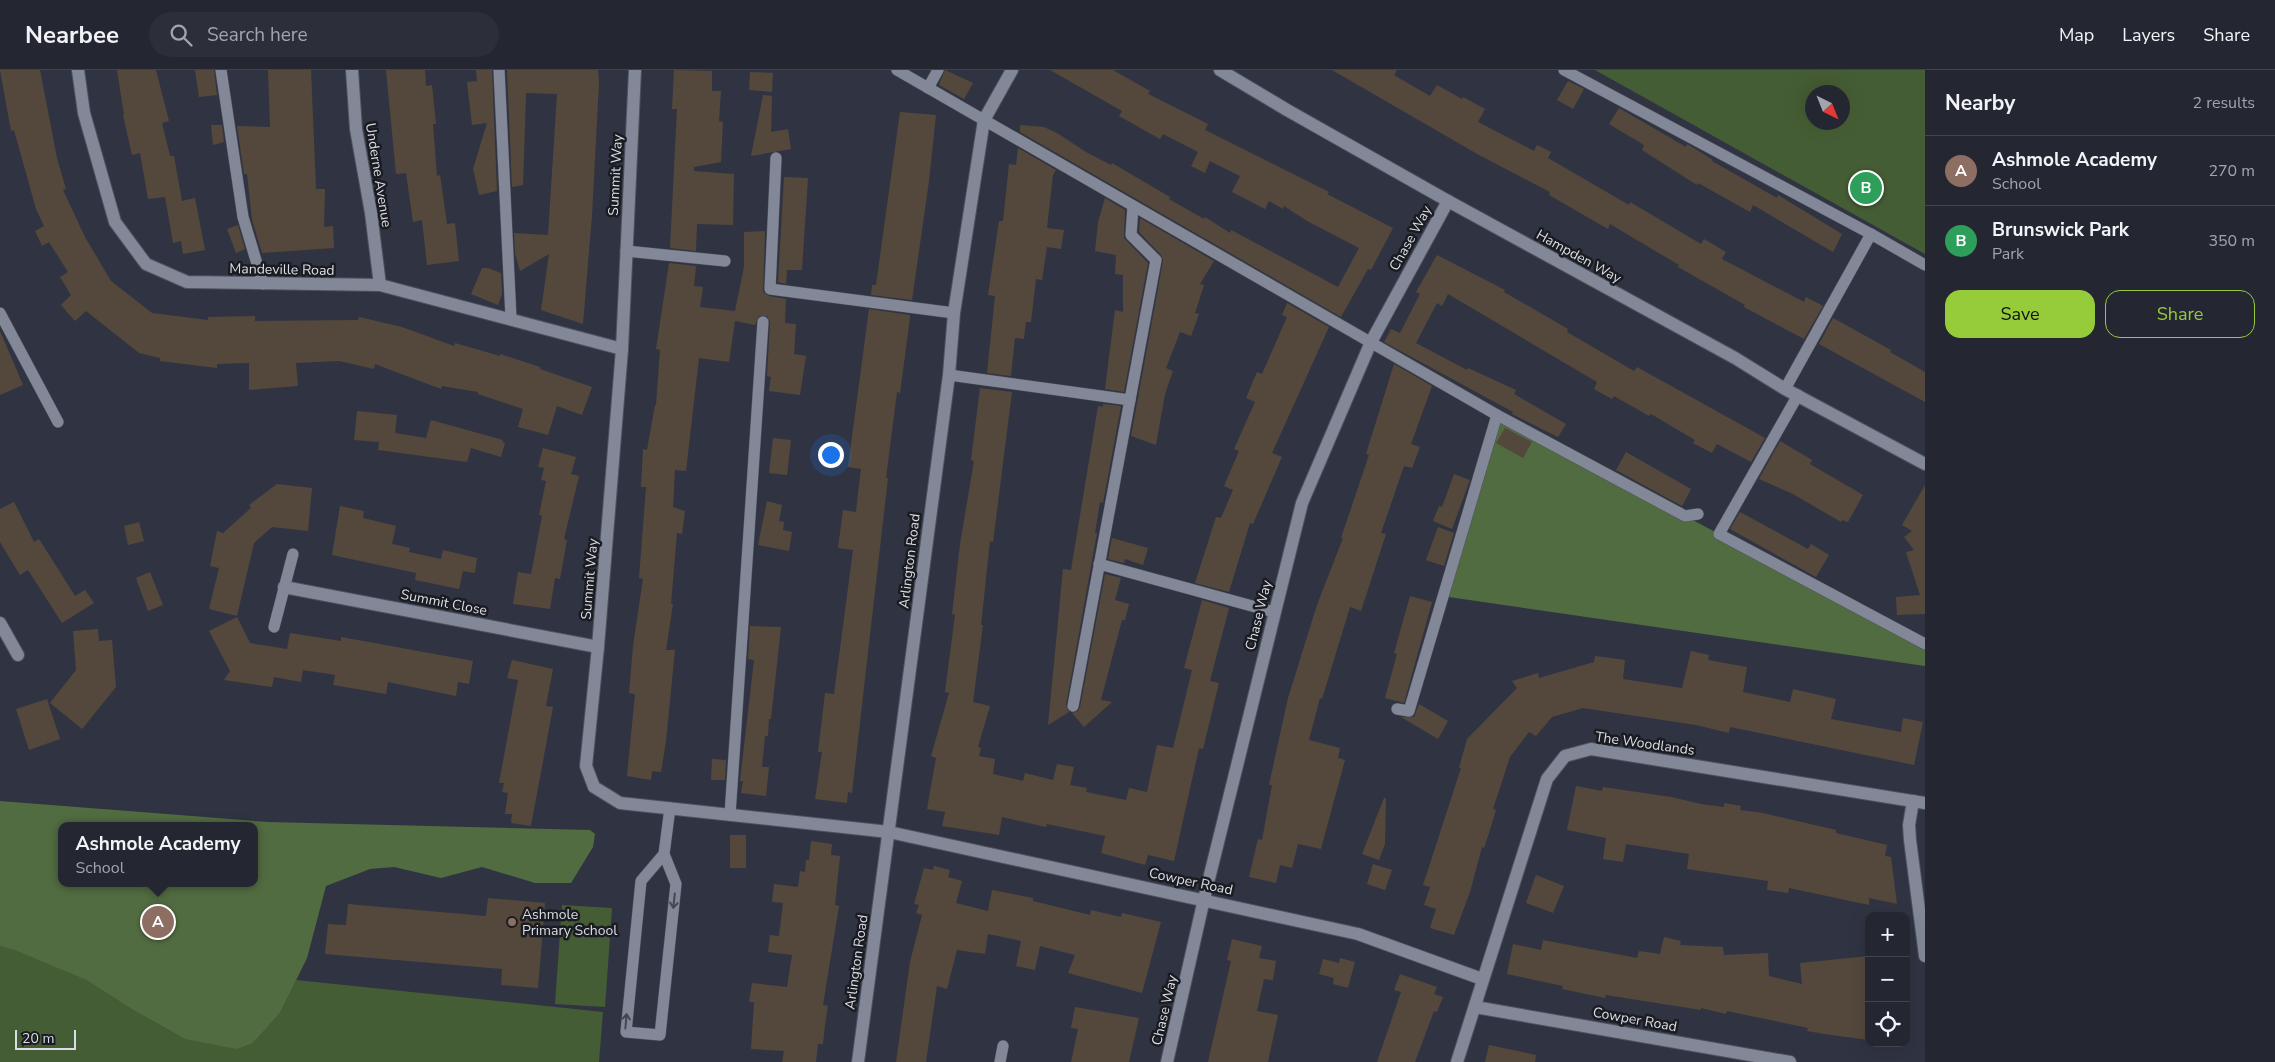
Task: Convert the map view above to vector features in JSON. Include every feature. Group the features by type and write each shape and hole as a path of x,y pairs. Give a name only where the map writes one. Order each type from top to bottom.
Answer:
{"street":[{"name":"Mandeville Road","path":"78,70 84,113 115,222 146,264 187,282 380,285 511,318 622,349"},
{"name":"Underne Avenue","path":"352,70 356,129 371,213 380,285"},
{"name":"Summit Way","path":"635,70 622,349 598,647 586,766 594,787 620,802 889,832"},
{"name":"Arlington Road","path":"858,1062 949,375 954,313 984,120 1012,70"},
{"name":"Hampden Way","path":"1220,70 1448,201 1925,464"},
{"name":"Chase Way","path":"1167,1062 1204,899 1302,503 1371,342 1448,201"},
{"name":"Summit Close","path":"284,587 598,647"},
{"path":"0,623 18,655"},
{"name":"The Woodlands","path":"1457,1062 1547,779 1565,756 1591,749 1919,802"},
{"path":"1919,802 1909,825 1925,956"},
{"name":"Cowper Road","path":"889,832 1358,934 1482,979"},
{"name":"Cowper Road","path":"1476,1007 1790,1062"},
{"path":"1716,1062 1719,1049"}],"lane":[{"path":"221,70 242,217 263,284"},
{"path":"499,70 511,318"},
{"path":"897,70 1497,416 1684,516 1698,514"},
{"path":"928,88 938,70"},
{"path":"1564,70 1871,234 1925,265"},
{"path":"776,158 770,289 954,313"},
{"path":"1073,706 1156,260 1131,235 1133,206"},
{"path":"1786,389 1871,234"},
{"path":"626,251 725,261"},
{"path":"0,313 58,422"},
{"path":"730,815 763,322"},
{"path":"949,375 1130,400"},
{"path":"1798,395 1719,534 1925,644"},
{"path":"1397,709 1409,711 1497,416"},
{"path":"274,627 293,554"},
{"path":"1099,564 1274,612"},
{"path":"664,854 641,881 626,1032 660,1035 676,884 664,854 670,808"},
{"path":"1000,1062 1003,1046"}],"green space":[{"path":"1595,70 1925,70 1925,254"},
{"path":"1496,415 1925,644 1925,666 1442,596"},
{"path":"0,801 268,822 590,830 595,834 593,847 571,883 535,883 482,867 441,878 394,867 370,869 326,886 307,958 280,1013 253,1043 237,1049 185,1039 133,1010 86,980 15,950 0,946"},
{"path":"562,905 612,908 605,1007 555,1004"},
{"path":"0,946 15,949 86,980 133,1010 185,1039 253,1043 280,1013 296,980 603,1012 599,1062 0,1062"}],"building":[{"path":"0,70 40,70 57,158 66,189 63,190 85,237 111,281 152,313 208,320 208,317 255,316 255,321 358,320 359,317 402,327 454,346 455,343 500,356 500,354 592,387 582,415 557,406 548,435 518,427 523,409 478,394 478,392 442,386 441,389 375,364 374,369 339,361 296,363 298,386 249,390 249,363 217,364 217,368 160,361 160,358 139,353 86,311 75,321 61,305 71,295 60,277 68,272 49,242 42,246 35,231 44,226 36,209 14,130 11,131"},
{"path":"117,70 156,70 169,121 162,123 170,156 174,156 182,201 195,198 205,250 183,254 181,241 173,243 165,197 148,199 140,153 132,155 123,115"},
{"path":"195,70 214,70 217,95 199,97"},
{"path":"268,70 311,70 316,189 325,189 324,227 333,226 334,248 262,253 252,220 247,174 244,174 237,126 270,127"},
{"path":"386,70 425,70 426,86 432,85 436,124 433,124 437,176 440,175 447,224 455,223 459,261 427,265 422,220 413,222 406,173 396,174"},
{"path":"476,70 492,70 497,191 479,195 473,169 487,123 472,125 467,82 477,81"},
{"path":"507,70 598,70 599,83 592,215 583,324 541,310 549,254 520,271 515,254 514,233 548,235 557,94 526,93 523,185 512,187"},
{"path":"674,70 712,71 712,91 721,91 719,121 723,122 721,162 694,167 694,171 734,174 733,225 697,224 696,251 670,248 677,109 672,109"},
{"path":"945,70 973,83 964,99 939,85"},
{"path":"1050,70 1113,70 1150,91 1148,94 1208,124 1205,130 1329,192 1327,194 1393,228 1371,270 1368,269 1341,317 1020,132 1020,125 1044,127 1057,133 1086,152 1111,165 1112,163 1204,219 1205,217 1230,233 1231,230 1338,287 1359,248 1307,221 1284,206 1283,209 1269,201 1265,209 1232,192 1240,176 1210,161 1205,173 1191,166 1198,152 1163,134 1160,139 1119,116 1122,111"},
{"path":"1332,70 1397,70 1394,75 1430,96 1437,85 1462,99 1463,97 1485,109 1478,122 1534,151 1537,145 1551,152 1548,158 1629,205 1630,202 1701,244 1704,239 1726,252 1722,259 1804,302 1806,297 1823,306 1804,339 1744,307 1745,305 1678,267 1679,265 1610,224 1608,229 1549,195 1550,192 1479,155"},
{"path":"750,72 773,73 772,92 749,90"},
{"path":"1568,81 1584,89 1573,109 1557,100"},
{"path":"763,95 772,96 771,132 788,129 791,149 751,156"},
{"path":"1619,108 1686,147 1687,144 1712,161 1777,198 1778,195 1842,234 1833,252 1753,205 1750,212 1698,183 1697,185 1642,150 1644,145 1609,124"},
{"path":"900,112 936,115 929,181 912,300 871,295 872,285 876,285"},
{"path":"211,125 222,125 224,142 213,145"},
{"path":"1018,148 1056,170 1053,175 1047,228 1064,230 1061,249 1047,247 1042,280 1036,279 1031,322 1026,322 1024,339 1015,338 1011,376 987,373 995,296 988,295 999,221 1003,221 1009,164 1016,165"},
{"path":"784,177 808,178 802,270 787,270 786,284 778,282"},
{"path":"1105,198 1125,210 1124,238 1148,263 1124,392 1105,389 1115,310 1123,312 1123,275 1115,274 1116,255 1095,251 1098,222"},
{"path":"1140,218 1214,261 1200,284 1204,285 1195,313 1199,314 1191,336 1180,332 1166,368 1173,371 1165,394 1156,445 1131,436 1163,261 1161,255 1139,232"},
{"path":"238,225 245,249 236,253 227,229"},
{"path":"765,231 763,292 769,296 786,299 785,323 796,324 794,354 806,356 800,395 769,391 771,377 767,376 770,322 767,316 759,316 755,325 735,321 729,362 699,358 686,471 675,470 673,507 685,511 682,534 677,533 671,604 673,604 666,650 675,650 661,772 652,771 651,780 627,776 635,694 629,693 633,646 643,579 639,578 646,487 641,487 643,449 647,450 656,405 660,350 656,349 669,263 696,266 694,286 703,287 700,307 735,311 744,267 744,232"},
{"path":"1437,255 1505,290 1504,292 1568,329 1567,332 1634,371 1637,367 1765,438 1751,462 1717,444 1712,453 1693,443 1695,440 1651,414 1649,416 1614,396 1612,399 1594,389 1597,382 1448,294 1442,306 1437,303 1416,343 1467,370 1468,368 1516,390 1514,394 1566,424 1558,437 1512,414 1513,412 1384,342 1391,329 1400,333 1420,294 1416,292"},
{"path":"482,268 488,268 501,273 502,294 498,305 471,294"},
{"path":"1287,303 1329,327 1272,453 1282,457 1253,524 1250,523 1229,592 1195,583 1216,517 1221,518 1233,490 1224,486 1239,451 1234,449 1255,402 1246,398 1257,372 1262,374 1287,317 1282,315"},
{"path":"869,309 910,315 910,318 900,393 897,392 886,478 888,478 852,793 848,792 847,803 815,799 822,752 818,752 825,693 834,694 853,550 838,548 843,510 856,512 861,469 848,467"},
{"path":"1833,318 1891,350 1890,352 1925,372 1925,402 1819,344"},
{"path":"0,331 23,385 0,395"},
{"path":"1394,364 1432,386 1411,444 1420,447 1412,468 1404,466 1381,533 1386,534 1361,611 1350,607 1322,699 1320,698 1309,740 1340,748 1338,758 1345,760 1321,849 1298,844 1292,868 1280,865 1276,883 1249,877 1258,839 1262,840 1272,785 1269,785 1288,698 1317,605 1343,538 1341,538 1369,455 1366,454"},
{"path":"980,388 1012,392 993,542 990,541 981,625 983,625 973,702 990,706 978,747 981,748 979,756 995,759 993,774 1023,781 1025,773 1053,780 1057,764 1074,767 1070,785 1087,788 1086,792 1126,800 1129,788 1147,792 1157,745 1173,748 1192,670 1184,668 1202,600 1229,608 1210,681 1219,683 1203,749 1199,748 1174,861 1148,855 1145,865 1101,853 1105,836 1047,824 1046,827 1002,817 999,835 942,826 945,812 927,809 936,758 931,756 949,693 945,692 955,615 952,614 960,544 974,461 971,460"},
{"path":"1103,404 1121,406 1103,503 1100,502 1095,533 1097,533 1066,705 1069,712 1048,725 1063,569 1071,570 1098,406 1103,407"},
{"path":"357,411 397,415 395,433 426,438 431,420 503,440 502,442 505,443 501,457 471,448 467,462 378,450 379,442 354,440"},
{"path":"1505,428 1532,442 1523,458 1496,443"},
{"path":"773,438 791,440 787,475 769,473"},
{"path":"1780,441 1812,460 1810,464 1863,495 1848,522 1842,520 1841,522 1793,494 1759,479"},
{"path":"543,448 576,457 571,474 579,476 564,539 567,540 560,579 555,578 550,609 513,604 518,572 531,574 542,516 539,515 546,481 541,480 544,468 538,467"},
{"path":"1626,452 1691,489 1682,506 1616,470"},
{"path":"1454,474 1470,480 1452,529 1433,521 1439,506 1442,507"},
{"path":"277,484 312,488 308,531 272,527 254,543 237,616 209,609 219,568 210,566 217,531 223,533 251,508 249,505"},
{"path":"1925,485 1925,614 1897,615 1896,597 1920,595 1906,552 1914,550 1904,537 1912,531 1902,525"},
{"path":"767,501 782,505 779,521 784,522 783,530 792,532 789,551 758,545"},
{"path":"14,502 34,542 39,539 75,596 85,590 94,603 62,623 28,570 20,575 0,542 0,509"},
{"path":"340,506 364,511 363,518 396,526 392,544 410,548 409,552 441,559 443,550 477,558 475,573 463,571 459,589 415,580 416,573 332,555"},
{"path":"1740,512 1808,549 1811,544 1829,555 1816,577 1730,529"},
{"path":"139,522 144,541 128,545 124,526"},
{"path":"1438,527 1454,533 1444,566 1426,560"},
{"path":"1112,538 1148,548 1143,565 1125,559 1124,563 1108,559"},
{"path":"150,572 163,605 148,611 136,578"},
{"path":"1105,574 1121,578 1115,600 1129,604 1125,620 1122,620 1101,700 1112,702 1084,727 1072,713 1078,711 1080,707"},
{"path":"1410,596 1432,602 1404,703 1385,698 1397,654 1394,653"},
{"path":"237,617 250,643 287,649 290,633 341,641 341,637 473,661 469,684 458,682 456,696 388,682 386,694 333,685 335,675 303,670 301,682 274,677 272,687 224,680 230,671 209,631"},
{"path":"750,626 781,627 771,719 769,719 768,736 765,736 762,767 769,767 766,796 741,793 743,781 740,781 754,660 748,659"},
{"path":"98,629 99,641 112,640 116,687 82,729 50,703 76,670 73,631"},
{"path":"1691,651 1709,655 1708,660 1747,667 1743,692 1790,702 1793,689 1836,699 1831,719 1901,732 1903,718 1923,722 1914,765 1730,727 1729,733 1696,725 1583,708 1552,717 1536,736 1529,732 1510,757 1493,809 1496,810 1489,833 1484,848 1482,847 1470,892 1454,935 1430,928 1436,909 1424,905 1430,887 1423,885 1461,768 1459,768 1467,739 1517,688 1512,681 1538,673 1539,678 1594,662 1595,656 1625,660 1623,679 1682,688"},
{"path":"512,660 553,669 546,706 553,707 531,826 511,823 512,814 505,814 508,793 502,792 504,783 499,783 518,680 507,678"},
{"path":"47,699 60,739 29,750 16,709"},
{"path":"1419,704 1448,721 1438,739 1401,717 1414,717"},
{"path":"712,759 726,760 725,780 711,780"},
{"path":"1576,786 1602,791 1603,787 1724,807 1724,803 1741,806 1740,810 1763,813 1836,830 1836,833 1887,845 1885,856 1891,857 1897,904 1869,898 1869,905 1789,888 1788,893 1767,890 1768,881 1687,869 1689,854 1626,844 1623,862 1603,859 1606,838 1567,830"},
{"path":"1384,798 1386,798 1385,844 1379,860 1362,854"},
{"path":"730,835 746,835 746,868 730,868"},
{"path":"811,841 832,844 831,855 840,856 835,905 839,906 823,1005 828,1006 823,1044 818,1044 816,1062 782,1062 784,1051 751,1049 754,1002 749,1002 752,983 787,987 792,955 768,952 770,935 779,936 783,903 772,902 774,884 798,887 800,871 805,872 806,860 809,860"},
{"path":"1373,864 1392,870 1385,890 1367,884"},
{"path":"934,866 950,870 948,877 962,881 956,903 988,911 992,890 1033,898 1033,901 1090,915 1091,910 1121,917 1122,913 1161,922 1142,993 1068,973 1075,955 1040,946 1035,970 1016,966 1021,941 988,934 985,954 957,950 947,989 937,986 926,1062 896,1062 910,962 922,915 916,913 919,905 914,904 924,868 933,870"},
{"path":"1536,875 1564,886 1553,913 1526,903"},
{"path":"488,898 545,903 538,988 501,985 502,969 325,954 328,924 346,925 348,904 486,916"},
{"path":"1664,937 1681,941 1680,945 1723,947 1724,955 1768,953 1769,976 1802,984 1800,963 1865,956 1865,1039 1807,1031 1808,1028 1727,1011 1726,1014 1701,1008 1701,1010 1606,995 1605,998 1562,989 1563,986 1507,974 1513,944 1541,950 1543,940 1637,958 1639,951 1660,954"},
{"path":"1232,939 1262,946 1259,958 1276,961 1273,980 1264,979 1257,1011 1278,1015 1268,1062 1208,1062 1231,961 1227,960"},
{"path":"1340,958 1355,962 1348,988 1333,984 1334,978 1319,974 1323,959 1339,963"},
{"path":"1400,974 1437,987 1434,994 1443,997 1437,1012 1434,1011 1415,1062 1377,1062 1401,992 1394,990"},
{"path":"1075,1007 1139,1018 1129,1062 1071,1062 1078,1029 1071,1028"},
{"path":"1489,1045 1536,1055 1535,1062 1485,1062"}],"place":[{"name":"Brunswick Park","path":"1866,188"},
{"name":"Ashmole Academy","path":"158,922"},
{"name":"Ashmole Primary School","path":"512,922"}]}
